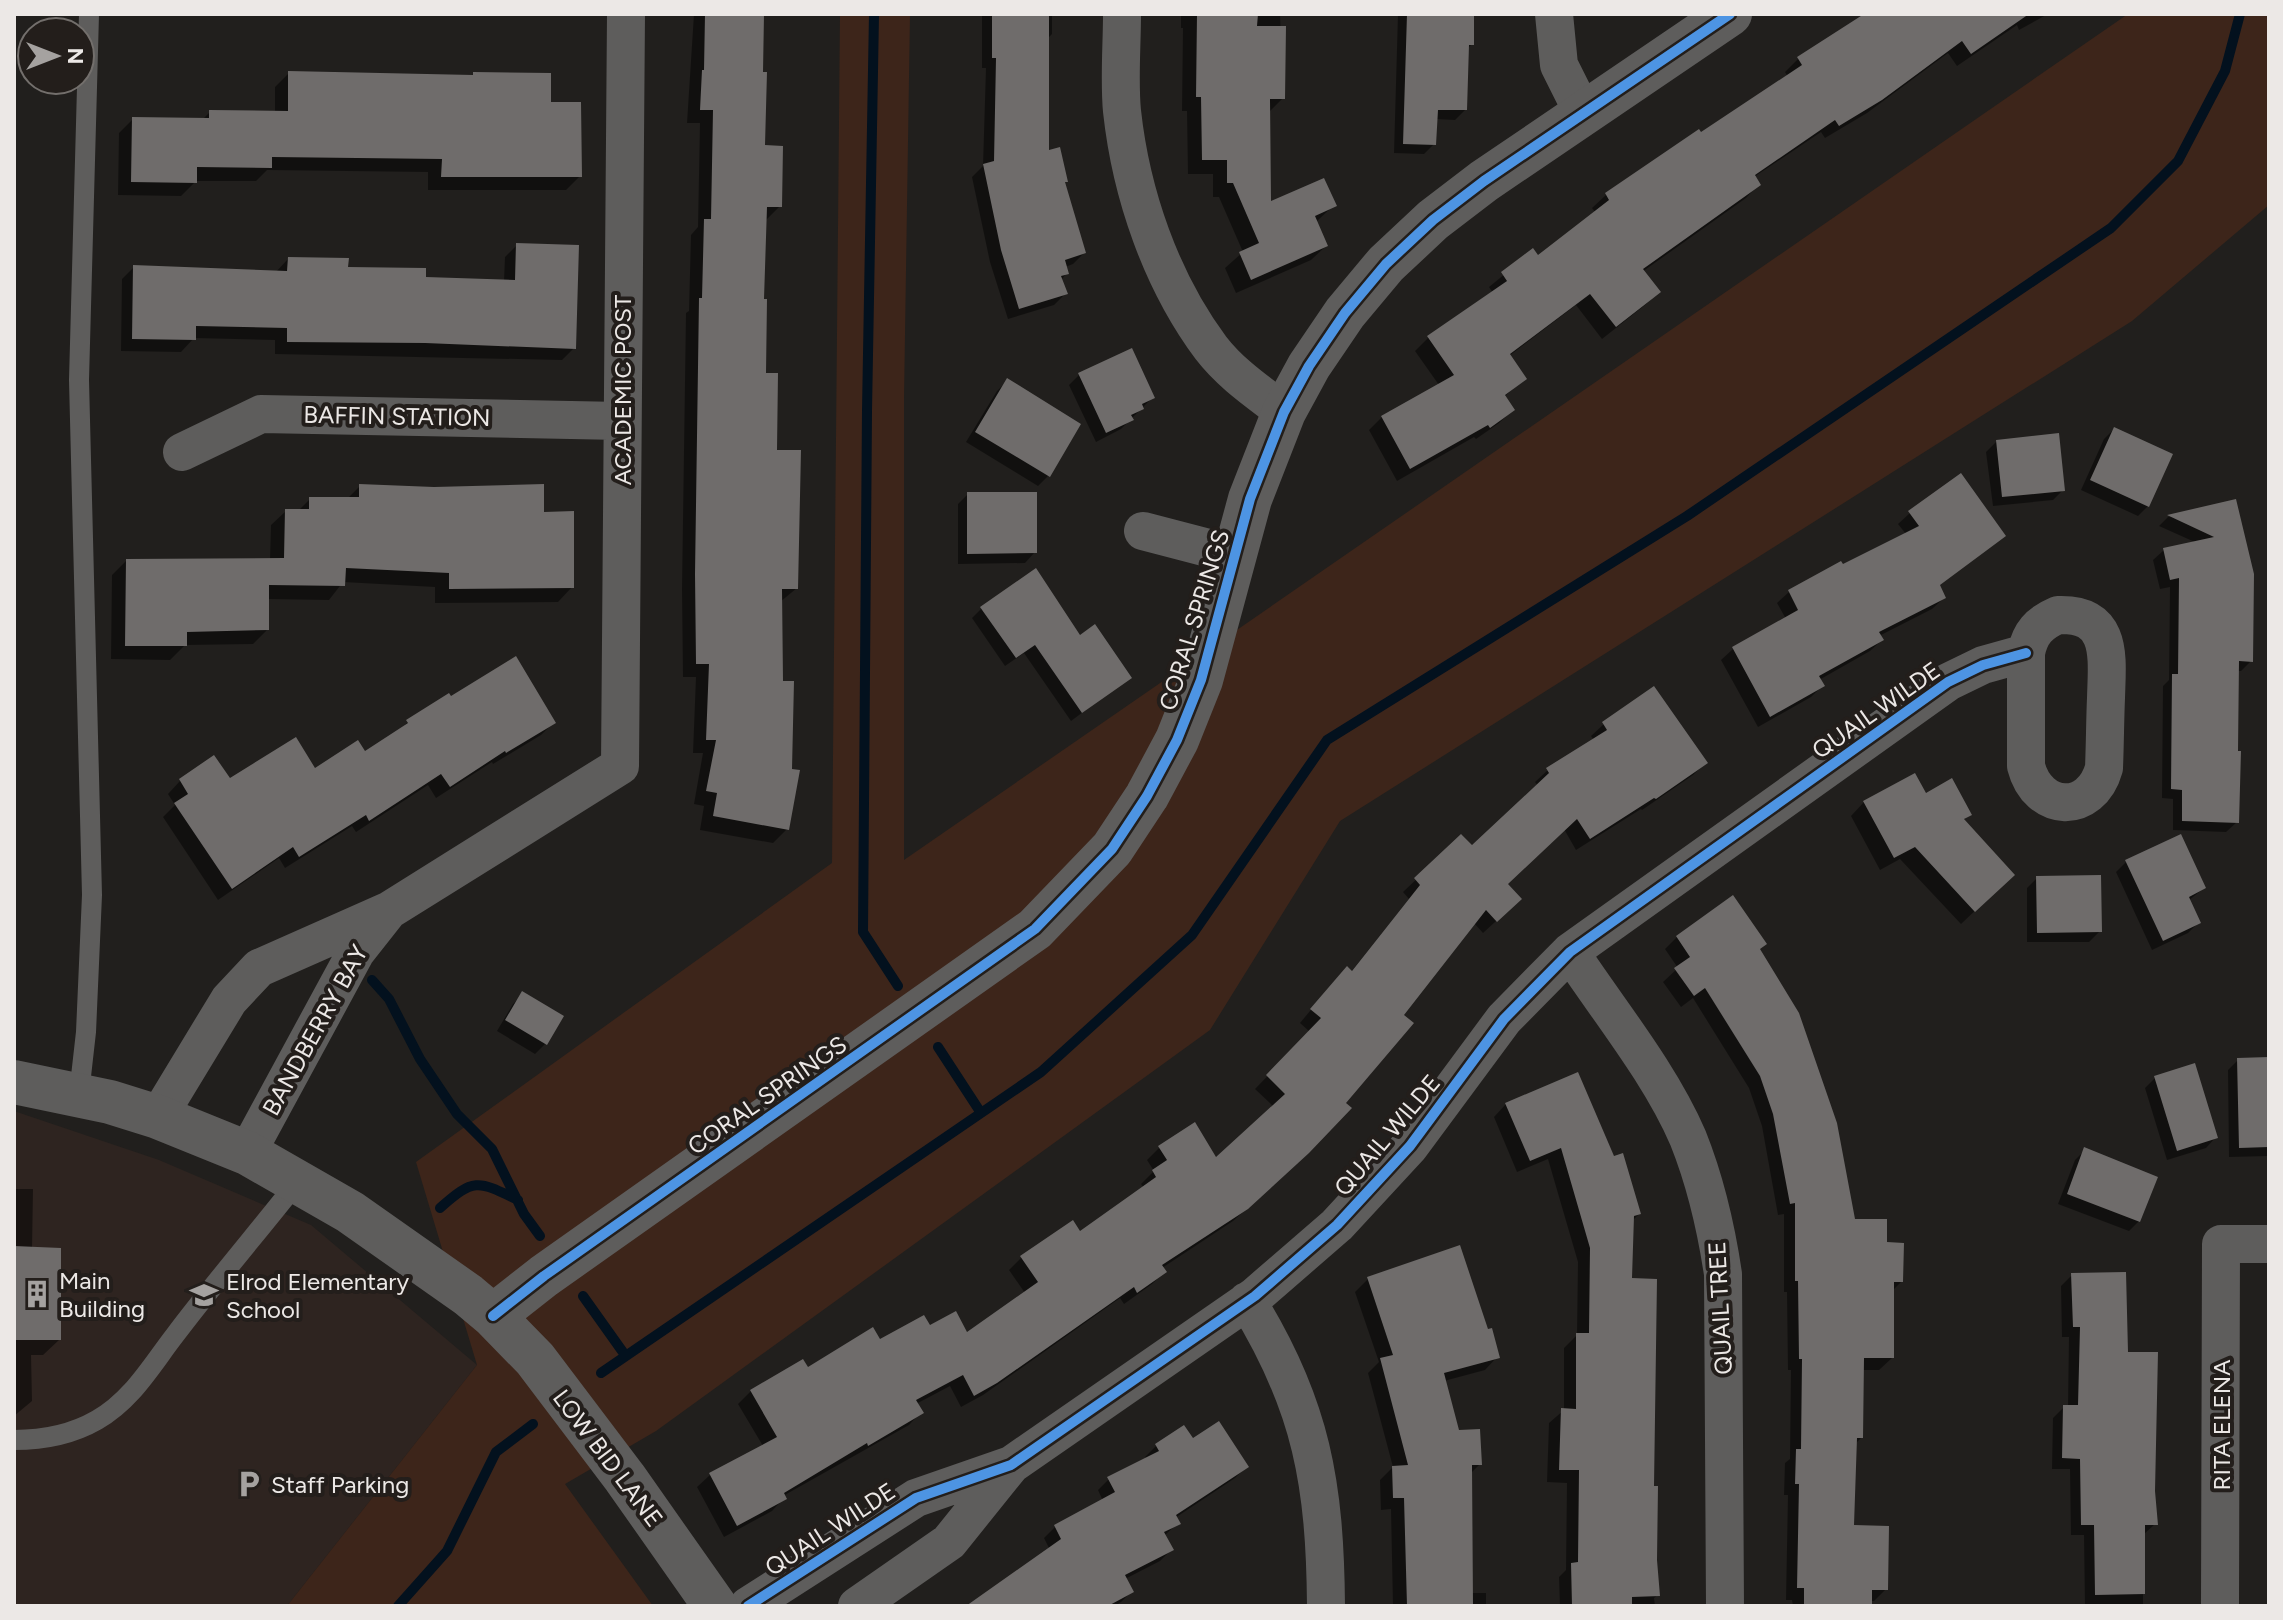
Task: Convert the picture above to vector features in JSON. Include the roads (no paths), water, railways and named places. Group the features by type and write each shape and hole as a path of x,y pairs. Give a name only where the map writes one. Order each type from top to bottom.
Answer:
{"street":[{"name":"ACADEMIC POST","path":"620,766 626,14"},
{"path":"1122,14 1122,109 1130,160 1142,210 1161,259 1183,305 1212,349 1238,378 1284,412"},
{"path":"1554,14 1559,65 1584,115"},
{"name":"CORAL SPRINGS","path":"493,1316 544,1276 1035,929 1112,849 1155,782 1177,740 1201,680 1250,499 1284,412 1309,366 1345,313 1386,264 1433,220 1484,181 1730,14"},
{"name":"BAFFIN STATION","path":"182,452 261,414 621,421"},
{"name":"CORAL SPRINGS","path":"1143,531 1235,555"},
{"name":"QUAIL WILDE","path":"748,1606 916,1498 1011,1465 1247,1301 1337,1225 1410,1146 1504,1019 1570,952 1948,682 1983,665 2026,653"},
{"name":"BANDBERRY BAY","path":"158,1117 229,1000 259,968 388,911 620,766"},
{"name":"BANDBERRY BAY","path":"247,1153 356,952 388,911"},
{"name":"QUAIL TREE","path":"1570,952 1665,1093 1687,1136 1704,1181 1716,1227 1723,1274 1725,1606"},
{"name":"LOW BID LANE","path":"14,1082 79,1094 158,1117 247,1153 299,1180 350,1212 468,1295 535,1359 625,1478 715,1606"},
{"name":"RITA ELENA","path":"2220,1606 2221,1244 2269,1244"},
{"path":"1247,1301 1286,1372 1306,1429 1323,1511 1326,1606"},
{"name":"QUAIL WILDE","path":"857,1606 949,1542 1011,1465"}],"lane":[{"path":"79,1094 86,1032 92,895 79,380 89,14"},
{"path":"14,1440 47,1439 95,1421 136,1389 174,1336 299,1180"}],"waterway":[{"path":"874,14 863,932 898,986"},
{"path":"601,1373 1041,1072 1192,935 1327,740 1687,516 2111,228 2178,161 2225,71 2240,14"},
{"path":"372,980 389,999 420,1059 457,1114 492,1149 524,1214 540,1236"},
{"path":"938,1047 981,1113"},
{"path":"440,1208 461,1191 476,1185 518,1200"},
{"path":"583,1296 625,1355"},
{"path":"398,1606 447,1551 496,1452 533,1424"}],"place":[{"name":"Main Building","path":"37,1294"},
{"name":"Elrod Elementary School","path":"204,1295"},
{"name":"Staff Parking","path":"249,1484"}]}
